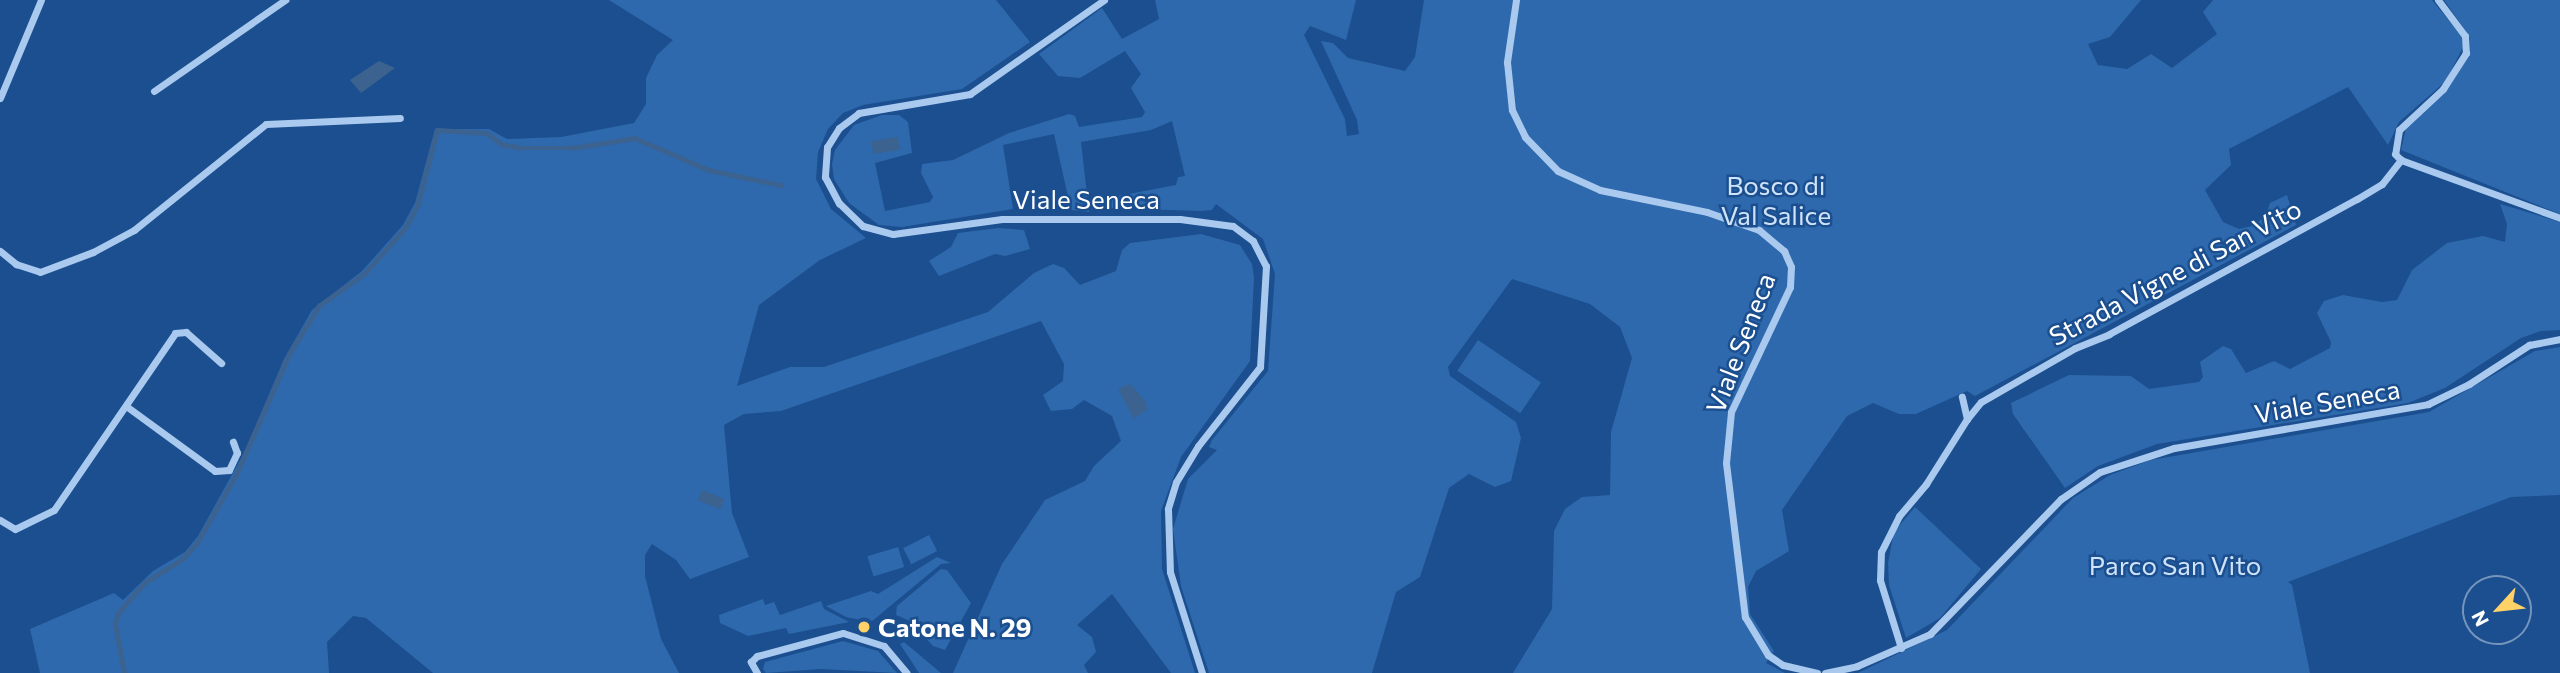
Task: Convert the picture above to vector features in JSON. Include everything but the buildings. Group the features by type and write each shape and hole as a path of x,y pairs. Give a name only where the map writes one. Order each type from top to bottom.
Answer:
{"street":[{"path":"0,98 41,0"},
{"path":"154,91 285,0"},
{"name":"Viale Seneca","path":"1104,0 970,94 859,113 839,128 827,147 825,177 839,203 863,226 893,234 1002,219 1180,219 1233,226 1253,241 1266,266 1259,367 1198,446 1176,482 1168,509 1170,572 1202,673"},
{"name":"Viale Seneca","path":"1516,0 1507,62 1512,110 1525,137 1558,172 1600,190 1707,212 1759,230 1784,251 1790,267 1790,287 1731,412 1726,463 1745,617 1768,655 1783,665 1817,673"},
{"path":"2438,0 2465,36 2466,53 2443,89 2399,130 2393,146 2401,160 2560,218"},
{"path":"0,251 16,264 40,272 93,252 134,230 266,124 400,118"},
{"name":"Strada Vigne di San Vito","path":"1901,648 1880,580 1881,552 1892,526 1926,484 1967,419 1981,402 2053,360 2357,199 2382,184 2401,160"},
{"path":"0,520 15,529 49,516 175,333 186,332 221,363"},
{"name":"Viale Seneca","path":"1825,673 1857,666 1920,641 1946,621 2061,499 2100,472 2174,448 2428,404 2469,384 2529,345 2560,339"},
{"path":"1962,397 1967,419"},
{"path":"125,406 215,471 229,470 237,453 233,442"},
{"path":"757,673 751,662 757,656 843,633 884,646 907,673"}],"green space":[{"path":"609,0 996,0 1030,42 962,89 863,105 843,113 828,129 818,152 816,179 831,209 866,238 820,260 759,305 737,386 790,367 824,367 988,312 1034,273 1053,264 1064,268 1080,285 1116,271 1122,250 1130,243 1201,234 1240,245 1252,264 1254,277 1250,361 1181,457 1161,511 1162,569 1195,673 1171,673 1112,594 1077,625 1092,637 1096,652 1084,665 1088,673 953,673 1002,564 1045,500 1085,481 1094,466 1121,441 1112,416 1084,400 1072,409 1051,411 1043,395 1063,381 1064,364 1041,321 781,411 744,414 724,425 732,513 749,557 690,579 676,560 652,544 645,555 645,576 661,639 679,673 433,673 366,618 353,616 327,642 329,673 40,673 30,629 114,593 123,600 153,571 185,552 198,536 244,453 284,359 312,310 362,271 403,225 415,203 435,129 489,129 507,139 561,137 634,123 646,104 646,78 657,55 673,40"},
{"name":"Bosco di Val Salice","path":"1155,0 1356,0 1346,40 1310,26 1304,35 1345,119 1347,136 1359,134 1357,120 1321,41 1333,43 1348,58 1405,71 1415,57 1424,0 2141,0 2110,37 2088,44 2098,65 2127,69 2151,54 2172,68 2217,34 2203,12 2213,0 2432,0 2462,37 2463,47 2446,81 2399,122 2388,145 2348,87 2229,149 2231,165 2205,190 2223,222 2239,229 2252,226 2265,217 2270,203 2287,195 2296,225 1975,396 1967,391 1916,414 1899,414 1873,403 1847,416 1782,510 1789,551 1756,571 1748,587 1750,614 1774,651 1766,663 1785,673 1513,673 1552,609 1554,531 1565,509 1582,497 1610,495 1611,432 1632,358 1620,327 1590,304 1512,279 1448,367 1450,376 1516,422 1521,438 1511,481 1495,487 1469,474 1449,488 1420,577 1396,592 1372,673 1209,673 1181,586 1173,529 1188,479 1217,450 1209,447 1212,440 1268,371 1275,274 1263,239 1216,204 1212,210 1201,211 1109,208 1113,197 1176,185 1178,177 1185,176 1172,121 1151,130 1081,142 1089,212 1071,210 1054,134 1003,145 1013,209 902,227 879,225 849,203 834,179 832,164 835,150 854,125 882,115 899,115 908,122 912,153 875,163 885,211 930,202 933,197 921,173 922,164 953,160 1009,133 1069,114 1075,116 1079,127 1142,117 1145,112 1131,88 1141,74 1125,51 1080,78 1058,76 1039,54 1102,8 1122,39 1159,19"},
{"path":"2444,0 2560,0 2560,214 2401,150 2406,128 2451,84 2469,56 2470,37"},
{"path":"2500,204 2560,222 2560,330 2541,331 2521,338 2445,388 2408,403 2157,444 2098,466 2065,488 2013,414 2011,403 2069,375 2131,376 2149,389 2199,382 2203,377 2200,362 2223,346 2231,349 2246,373 2274,361 2290,369 2330,348 2331,342 2317,313 2324,301 2343,295 2382,302 2397,300 2412,270 2447,243 2483,236 2505,242 2507,224"},
{"path":"998,228 1024,230 1030,249 1005,256 995,254 939,276 929,261 951,247 958,233"},
{"path":"1478,340 1541,382 1520,413 1457,371"},
{"name":"Parco San Vito","path":"2560,347 2560,495 2511,497 2288,582 2292,585 2310,673 1858,673 1947,630 2073,498 2110,475 2151,460 2429,412 2535,351"},
{"path":"1915,507 1981,569 1940,618 1906,638 1889,585 1888,563 1894,532"},
{"path":"929,535 937,551 911,564 903,548"},
{"path":"898,547 904,567 874,576 867,556"},
{"path":"937,557 951,563 941,564 871,622 846,617 826,606 871,591 878,594"},
{"path":"941,569 947,570 971,603 945,650 933,646 910,621 896,615 897,606"},
{"path":"763,599 765,605 774,602 780,615 821,601 824,609 849,622 789,634 786,628 748,636 720,623 719,615"},
{"path":"843,641 878,651 897,673 821,669 766,673 763,669 765,662"},
{"path":"904,642 941,673 919,673 900,644"}],"shaded area":[{"path":"379,61 395,68 361,93 350,80"},
{"path":"898,137 900,150 873,154 871,141"},
{"path":"1130,384 1146,402 1147,409 1134,419 1118,389"},
{"path":"702,490 724,499 720,509 698,500"}],"waterway":[{"path":"124,673 115,624 118,613 144,583 181,560 197,543 236,475 289,354 319,306 365,273 406,227 418,203 437,130 487,133 501,144 521,148 572,148 635,138 709,170 781,185"}],"place":[{"name":"Catone N. 29","path":"864,627"}]}
